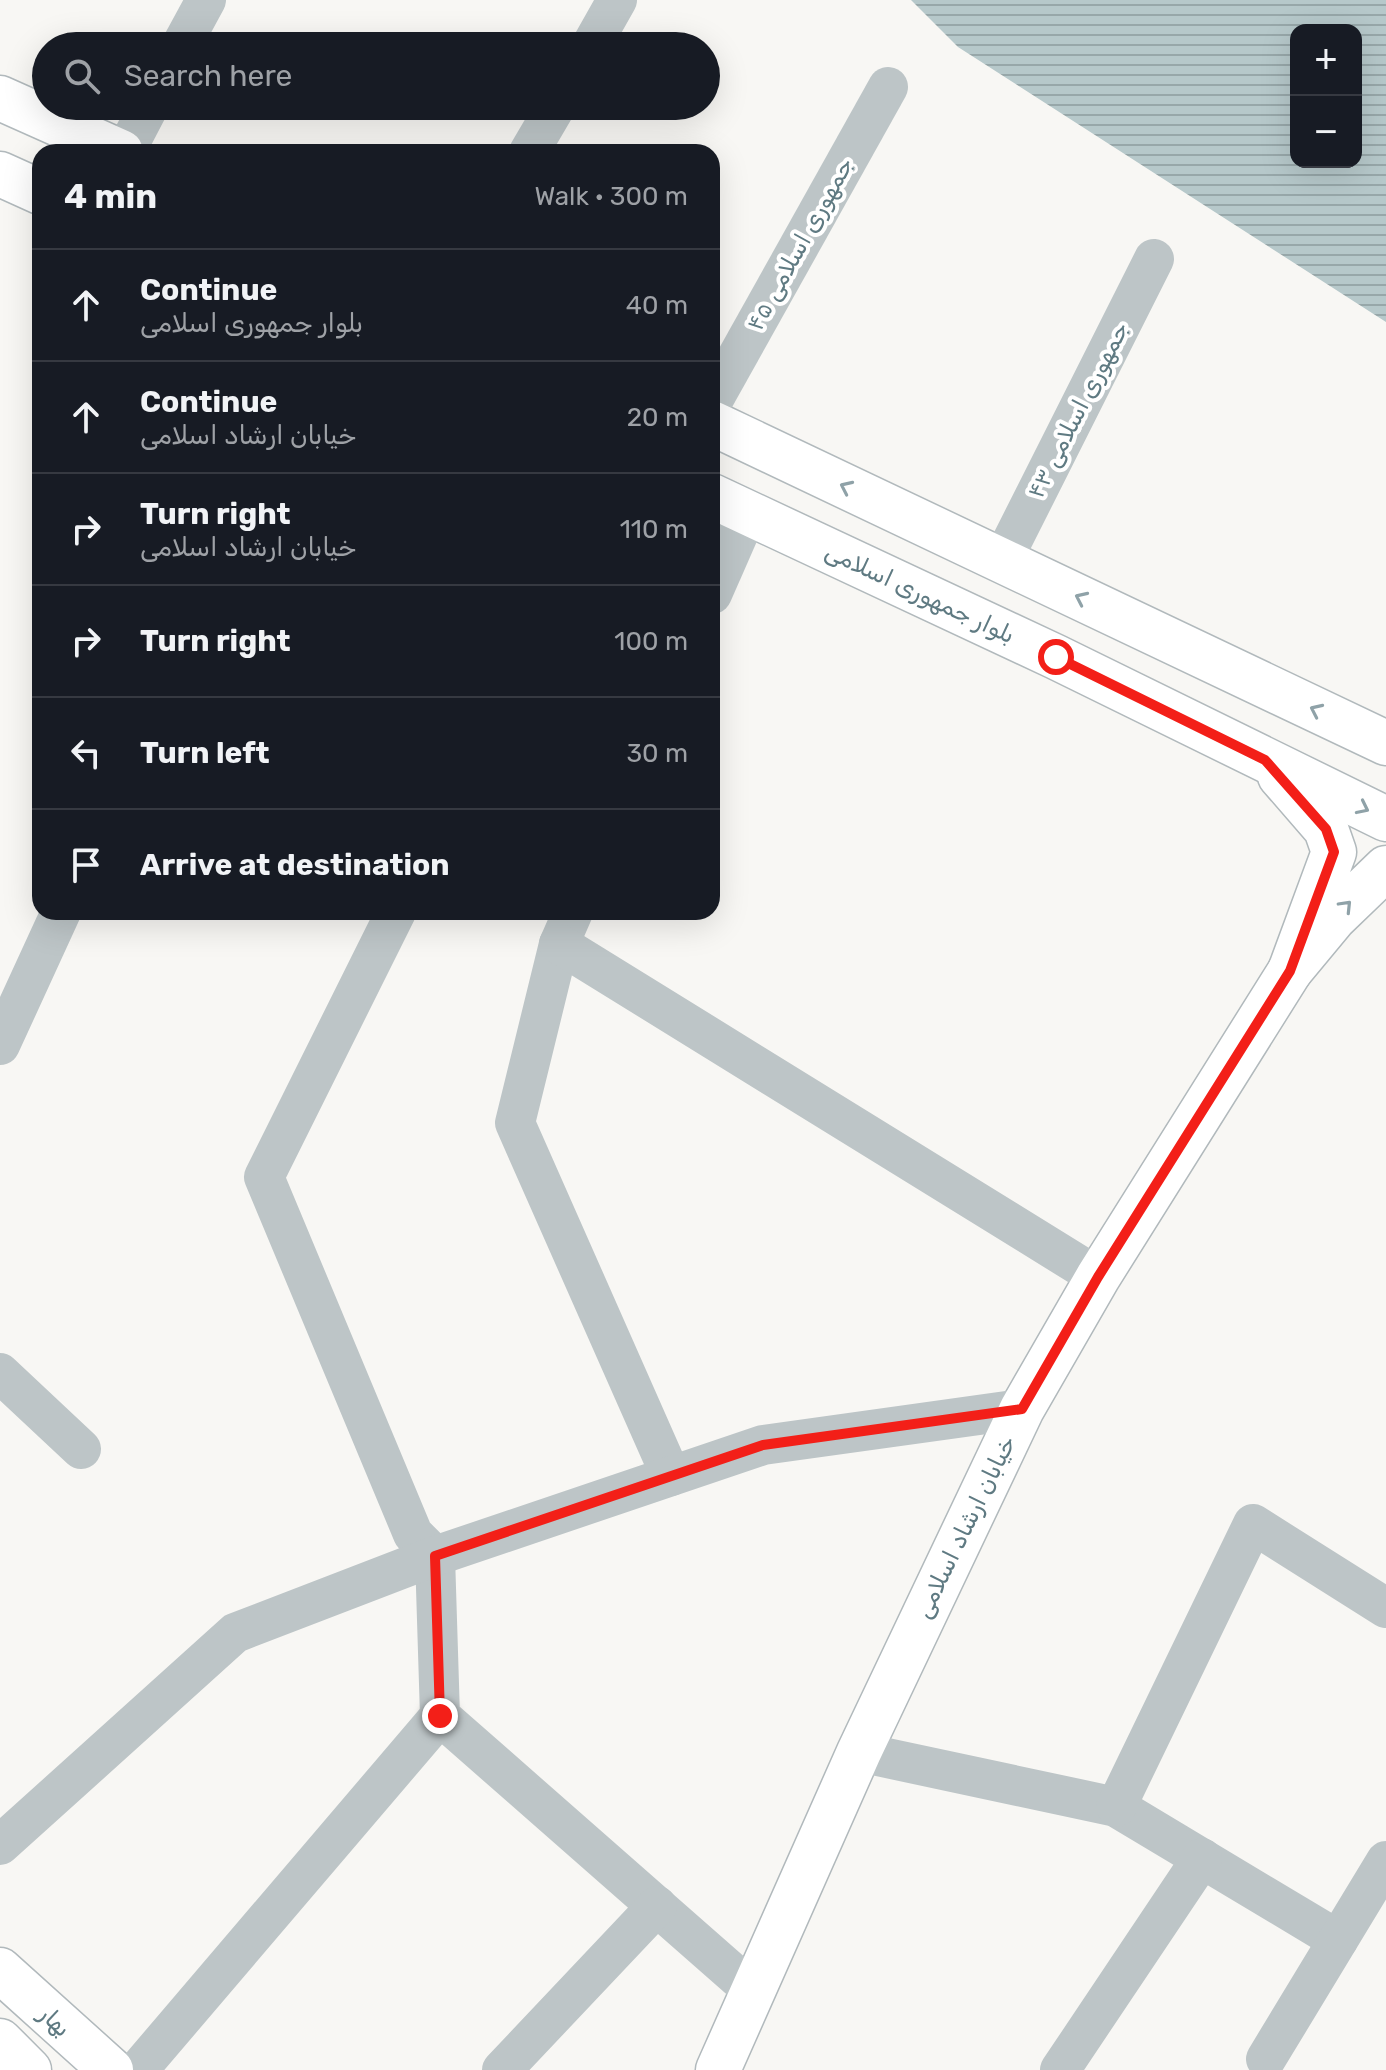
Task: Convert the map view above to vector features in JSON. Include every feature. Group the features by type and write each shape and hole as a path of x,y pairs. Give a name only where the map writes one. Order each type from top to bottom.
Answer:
{"main road":[{"path":"0,98 32,112"},
{"path":"50,120 105,144"},
{"path":"0,174 32,188"},
{"path":"720,427 1386,743"},
{"name":"بلوار جمهوری اسلامی","path":"730,504 1056,657 1386,819"},
{"name":"خیابان ارشاد اسلامی","path":"1265,760 1326,829 1334,852 1290,971"},
{"name":"خیابان ارشاد اسلامی","path":"718,2070 859,1752 1022,1409 1098,1277 1290,971 1334,918 1386,868"},
{"name":"بهار","path":"0,1970 111,2070"},
{"path":"0,2041 29,2070"}],"street":[{"path":"189,32 206,0"},
{"path":"599,32 617,0"},
{"name":"جمهوری اسلامی ۴۵","path":"720,388 888,87"},
{"path":"128,144 141,120"},
{"path":"534,144 548,120"},
{"name":"جمهوری اسلامی ۴۳","path":"1002,561 1154,259"},
{"path":"720,554 730,504"},
{"path":"0,1045 57,920"},
{"path":"138,2070 440,1716 435,1556 413,1534 264,1177 392,920"},
{"path":"671,1476 515,1123 566,928 1098,1277"},
{"path":"0,1373 81,1449"},
{"path":"0,1845 235,1633 435,1556 763,1445 1022,1409"},
{"path":"1116,1807 1253,1524 1386,1608"},
{"path":"440,1716 752,1990"},
{"path":"859,1752 1116,1807 1338,1940"},
{"path":"1060,2070 1202,1858"},
{"path":"1266,2059 1338,1940 1382,1876"},
{"path":"502,2070 657,1906"}],"shaded area":[{"path":"911,0 1386,0 1386,322 958,47"}],"route":[{"path":"440,1716 435,1556 763,1445 1022,1409 1098,1277 1290,971 1334,852 1326,829 1265,760 1056,657"}]}
